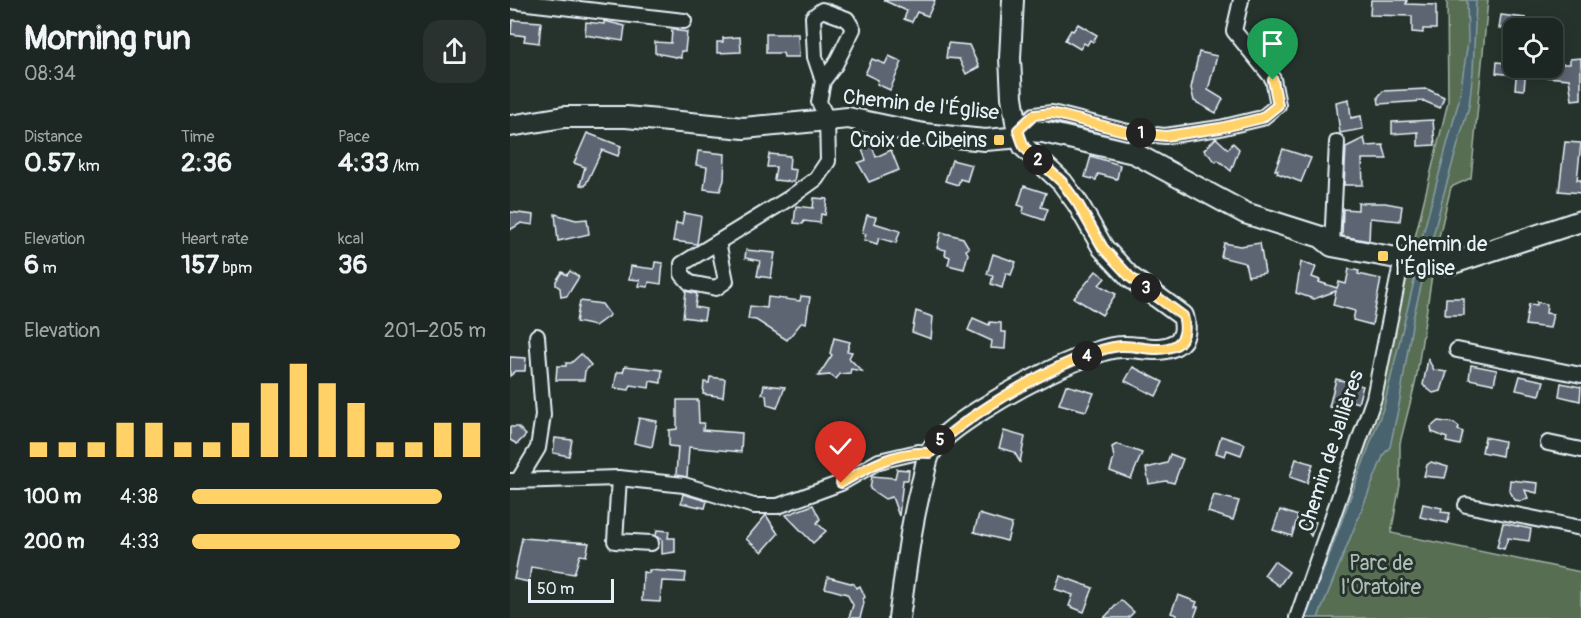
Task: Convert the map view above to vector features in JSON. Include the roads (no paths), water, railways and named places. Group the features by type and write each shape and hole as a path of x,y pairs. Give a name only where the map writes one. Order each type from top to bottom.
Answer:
{"street":[{"path":"899,618 913,513 930,453 940,440 980,412 1046,374 1083,358 1121,346 1142,349 1162,348 1177,344 1184,335 1186,325 1183,316 1130,277 1103,248 1078,204 1062,182 1024,147 1018,132 1012,97 1013,0"},
{"path":"1018,132 1034,115 1052,113 1128,132 1166,136 1220,128 1262,118 1278,105 1273,80 1234,31 1241,0"},
{"path":"510,2 684,21"},
{"path":"718,242 816,179 828,161 827,119 819,102 823,81 835,65 853,29 847,19 822,10 813,17 815,57 823,81"},
{"name":"Chemin de l'Église","path":"510,126 564,117 626,117 744,128 848,118 924,134 985,140 1010,138 1026,130 1043,132 1134,153 1245,213 1321,237 1332,246 1406,260 1450,264 1581,221"},
{"path":"1332,246 1337,142"},
{"name":"Chemin de Jallières","path":"1297,618 1374,398 1406,260"},
{"path":"514,481 538,448 543,415 537,336"},
{"path":"1457,350 1581,375"},
{"path":"1548,443 1581,450"},
{"path":"514,481 619,478 684,485 754,506 778,506 841,483 879,461 918,452 930,453"},
{"path":"619,478 615,541 651,543"},
{"path":"1466,505 1581,528"}],"water":[{"path":"1467,0 1476,0 1469,106 1442,200 1413,319 1390,447 1384,454 1318,618 1306,618 1384,406 1415,277 1421,241 1459,100 1468,42"}],"place":[{"name":"Croix de Cibeins","path":"999,140"},
{"name":"Chemin de l'Église","path":"1383,256"}],"park label":[{"name":"Parc de l'Oratoire","path":"1381,575"}]}
